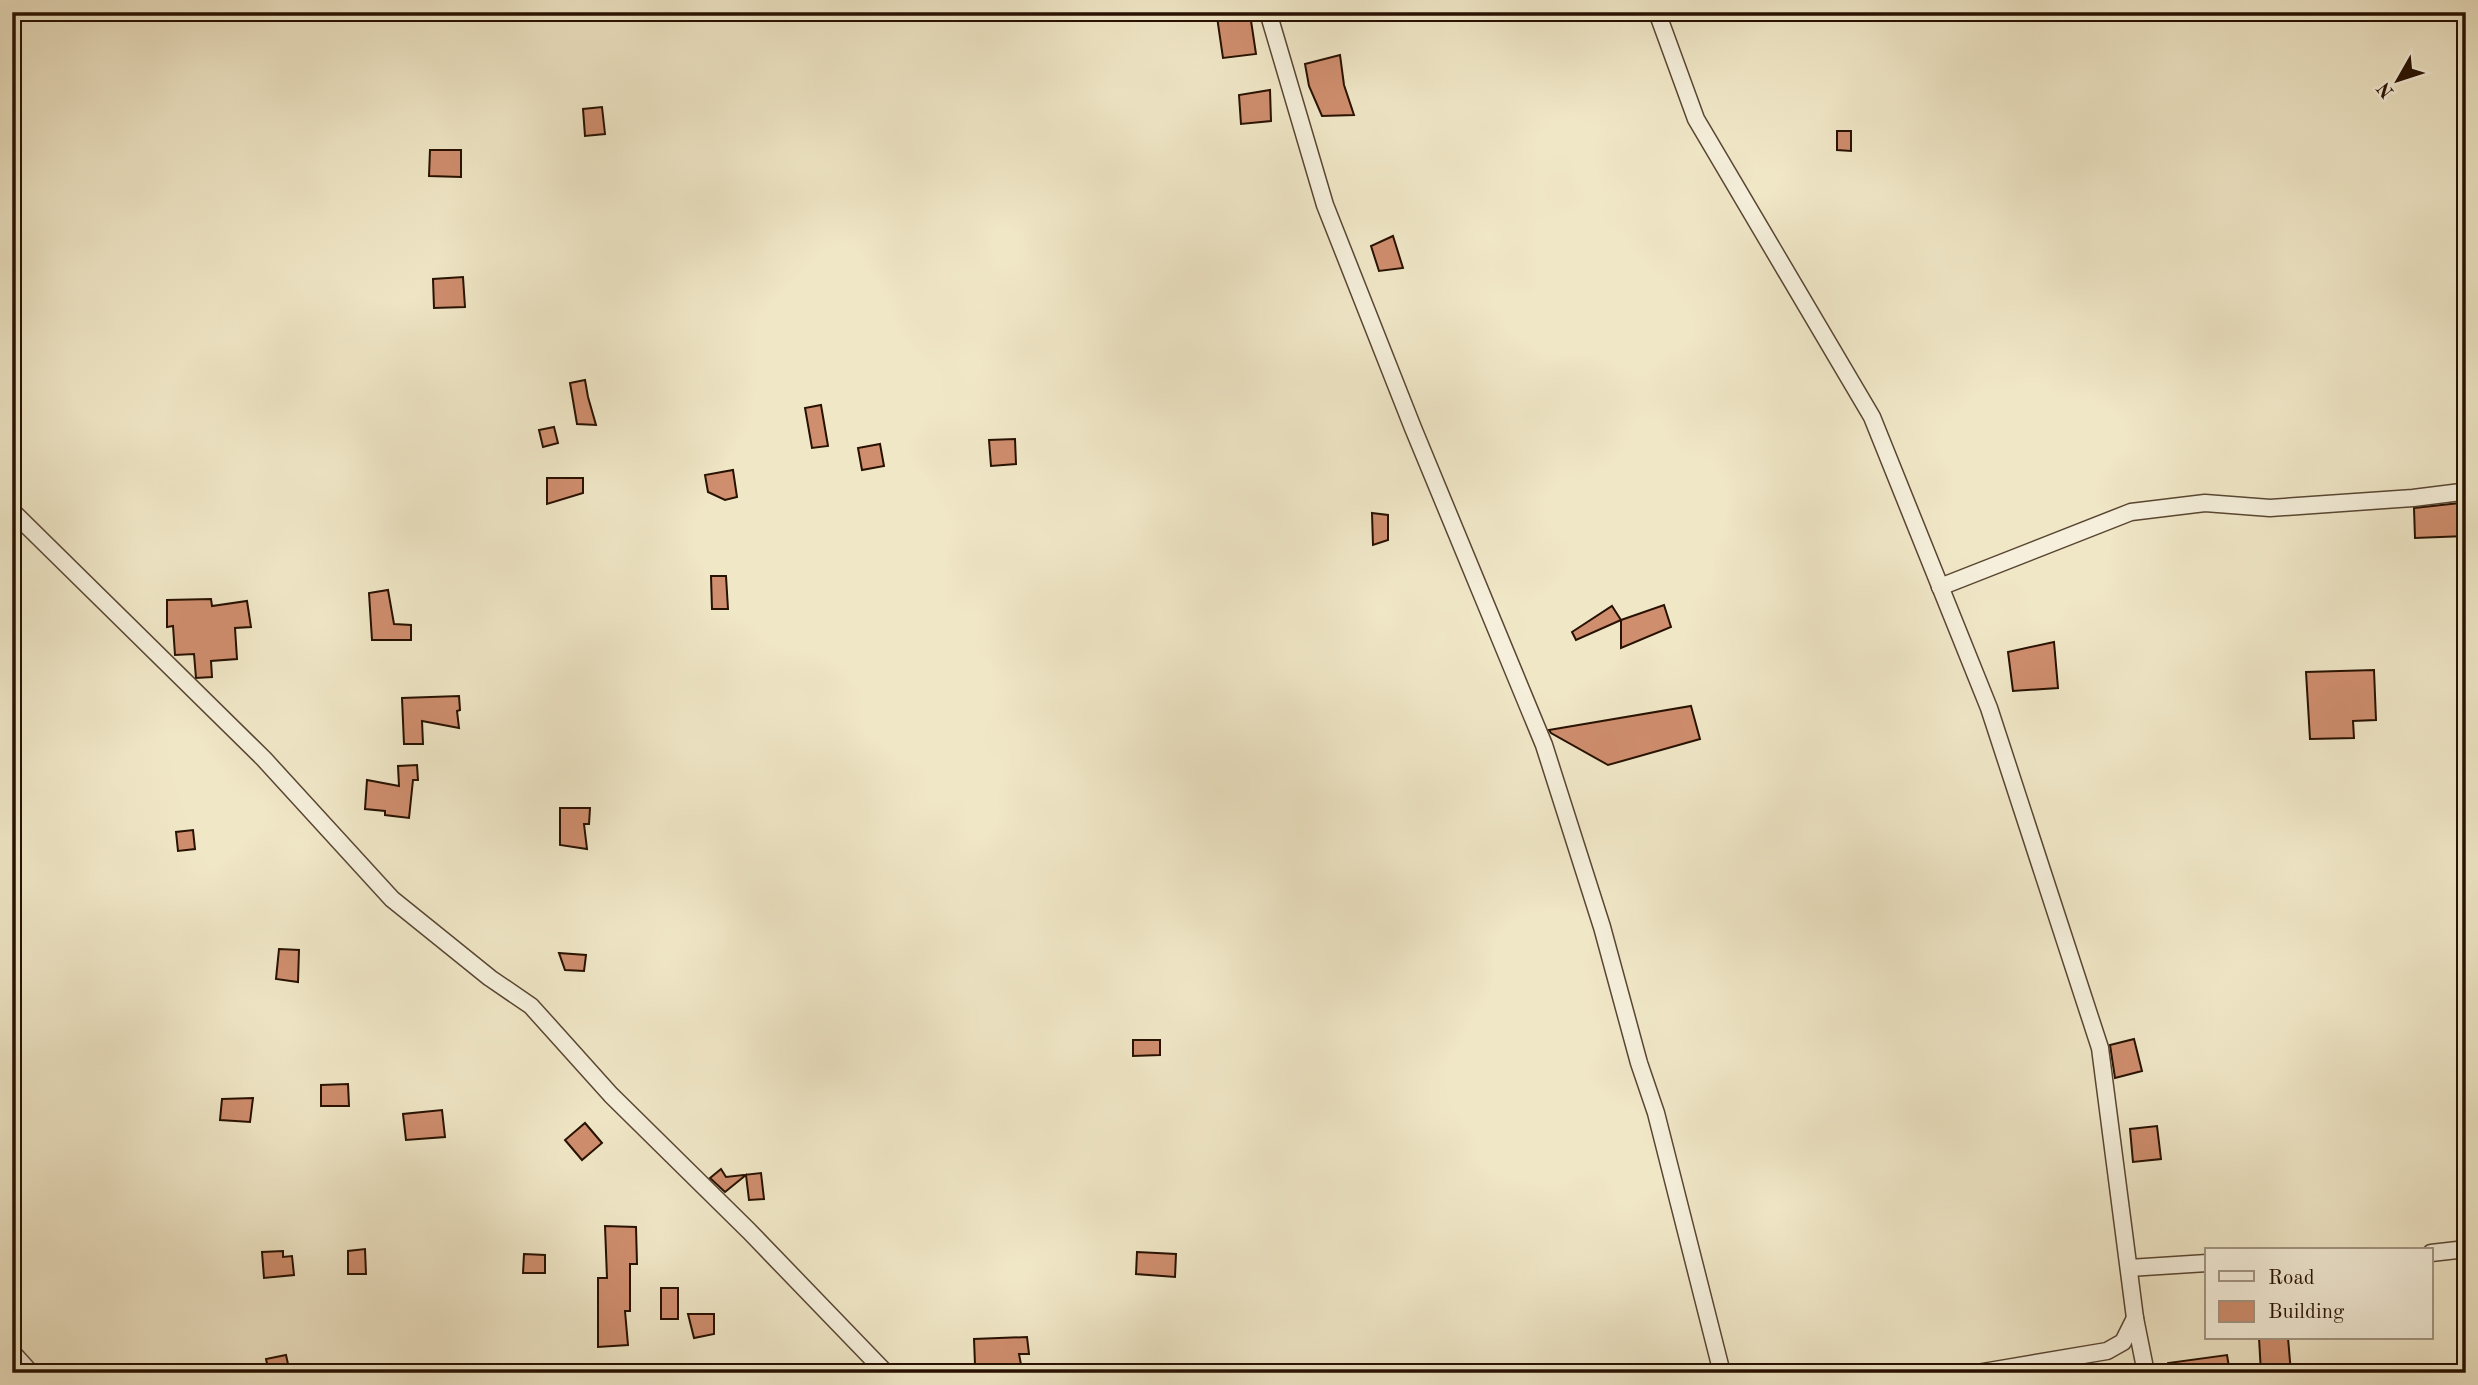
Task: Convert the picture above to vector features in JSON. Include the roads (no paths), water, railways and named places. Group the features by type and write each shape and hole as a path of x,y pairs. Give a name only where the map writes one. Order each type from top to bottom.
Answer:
{"street":[{"path":"1268,12 1325,205 1413,428 1545,745 1599,916 1639,1063 1656,1113 1722,1373"},
{"path":"1657,12 1696,119 1872,417 1989,708 2101,1048 2135,1318 2146,1373"},
{"path":"1940,587 2131,512 2205,503 2270,508 2461,492 2466,494"},
{"path":"12,511 264,759 392,899 490,978 531,1006 611,1095 759,1241 886,1373"},
{"path":"2432,1252 2466,1249"},
{"path":"2129,1268 2205,1263"},
{"path":"1978,1373 2107,1351 2123,1342 2135,1318"},
{"path":"12,1352 31,1373"}]}
